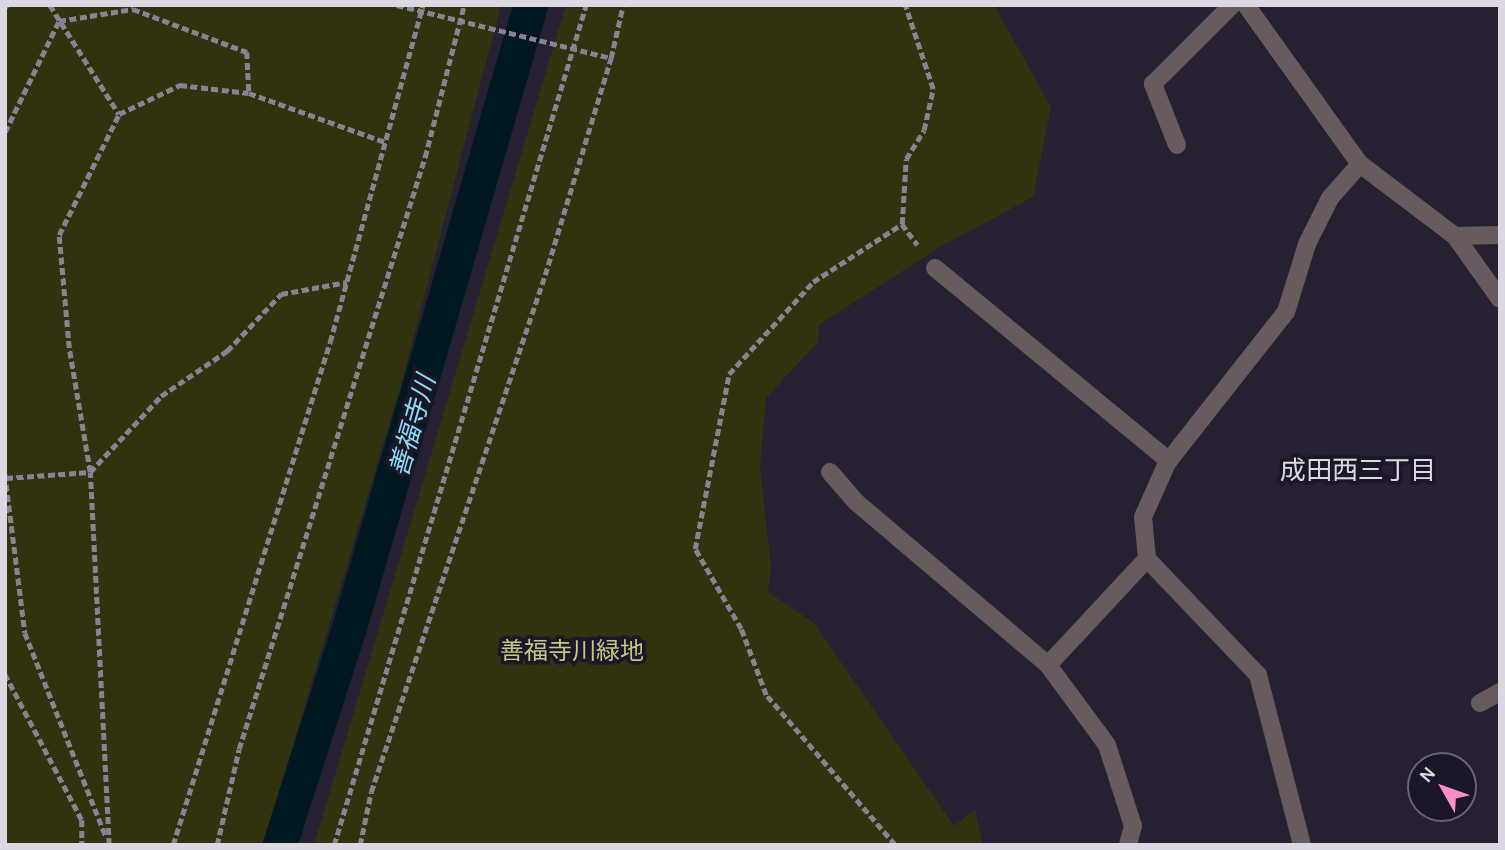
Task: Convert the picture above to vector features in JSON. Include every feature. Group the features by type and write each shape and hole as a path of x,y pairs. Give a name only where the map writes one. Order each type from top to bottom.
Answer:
{"street":[{"path":"1177,145 1153,84 1232,5"},
{"path":"1246,5 1360,164 1455,236 1500,299"},
{"path":"1301,845 1258,675 1147,559 1143,517 1170,461 1286,312 1307,244 1324,210 1360,164"},
{"path":"1455,236 1500,235"},
{"path":"935,268 1170,461"},
{"path":"830,471 856,502 1048,665 1107,745 1133,826 1128,845"},
{"path":"1048,665 1147,559"},
{"path":"1480,703 1500,692"}],"path":[{"path":"50,5 119,114"},
{"path":"397,5 611,58"},
{"path":"173,845 227,681 347,282 423,5"},
{"path":"217,845 239,749 425,157 464,5"},
{"path":"334,845 586,5"},
{"path":"360,845 371,792 530,320 611,58 623,5"},
{"path":"895,845 766,695 741,629 695,549 729,374 814,282 902,223 906,159 924,130 933,89 905,5"},
{"path":"59,21 133,9 146,13 247,52 249,93"},
{"path":"5,132 59,21"},
{"path":"109,845 90,472 69,348 59,235 119,114 180,85 249,93 385,142"},
{"path":"109,845 25,633 6,476 90,472 161,396 227,351 281,294 347,282"},
{"path":"5,674 82,820 82,845"}],"green space":[{"path":"5,5 501,5 401,385 263,845 5,845"},
{"name":"善福寺川緑地","path":"566,5 994,5 1051,107 1033,197 938,248 819,325 818,342 766,398 760,467 771,567 768,592 814,623 954,826 975,810 983,845 314,845"}],"water":[{"name":"善福寺川","path":"513,5 549,5 367,630 298,845 262,845 334,619"}],"district":[{"name":"成田西三丁目","path":"1358,471"}]}
